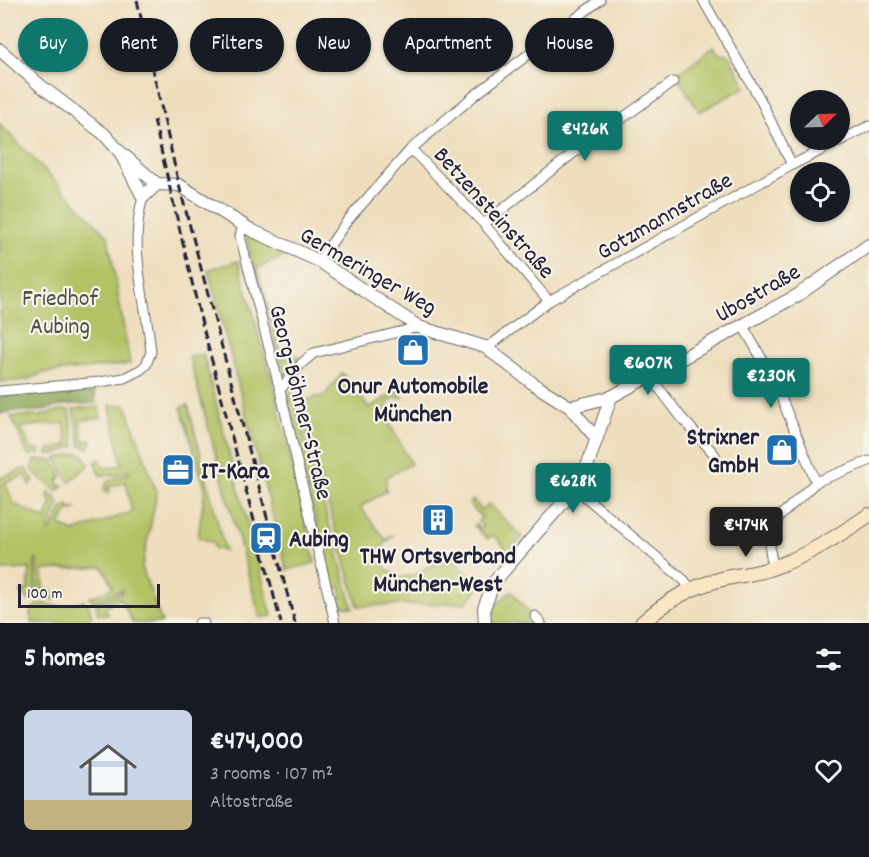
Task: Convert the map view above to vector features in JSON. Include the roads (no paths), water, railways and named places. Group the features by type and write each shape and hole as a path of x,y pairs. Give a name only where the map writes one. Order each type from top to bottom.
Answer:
{"main road":[{"path":"642,623 676,596 689,589 773,567 805,555 869,515"}],"street":[{"path":"319,261 347,221 411,148 475,95 600,0"},
{"path":"703,0 760,99 791,162"},
{"path":"0,50 41,86 104,134 119,151 156,184 143,197 137,218 137,256 151,352 146,365 131,376 100,382 0,391"},
{"path":"484,224 571,155 673,82"},
{"name":"Gotzmannstraße","path":"798,162 869,126"},
{"name":"Betzensteinstraße","path":"411,148 484,224 549,302"},
{"path":"119,151 143,197"},
{"name":"Gotzmannstraße","path":"485,347 549,302 790,166"},
{"name":"Germeringer Weg","path":"156,184 179,185 243,226 319,261 419,327 485,347 570,407 596,438"},
{"name":"Georg-Böhmer-Straße","path":"243,226 240,236 280,390 335,623"},
{"name":"Ubostraße","path":"611,397 798,295 869,245"},
{"path":"743,326 780,395 816,482"},
{"path":"280,390 301,364 314,353 419,327"},
{"path":"649,375 681,417 715,455"},
{"path":"570,407 611,397"},
{"path":"485,623 484,608 494,582 582,481 611,397"},
{"path":"773,567 770,550 771,535 780,517 816,482 869,461"},
{"path":"576,489 685,581 689,589"},
{"path":"199,623 204,623"}],"railway":[{"path":"137,0 179,185 295,623"},
{"path":"154,120 199,312 281,623"}],"place":[{"name":"Onur Automobile München","path":"413,350"},
{"name":"Strixner GmbH","path":"782,450"},
{"name":"IT-Kara","path":"178,470"},
{"name":"THW Ortsverband München-West","path":"438,520"},
{"name":"Aubing","path":"266,538"}],"park label":[{"name":"Friedhof Aubing","path":"60,311"}]}
